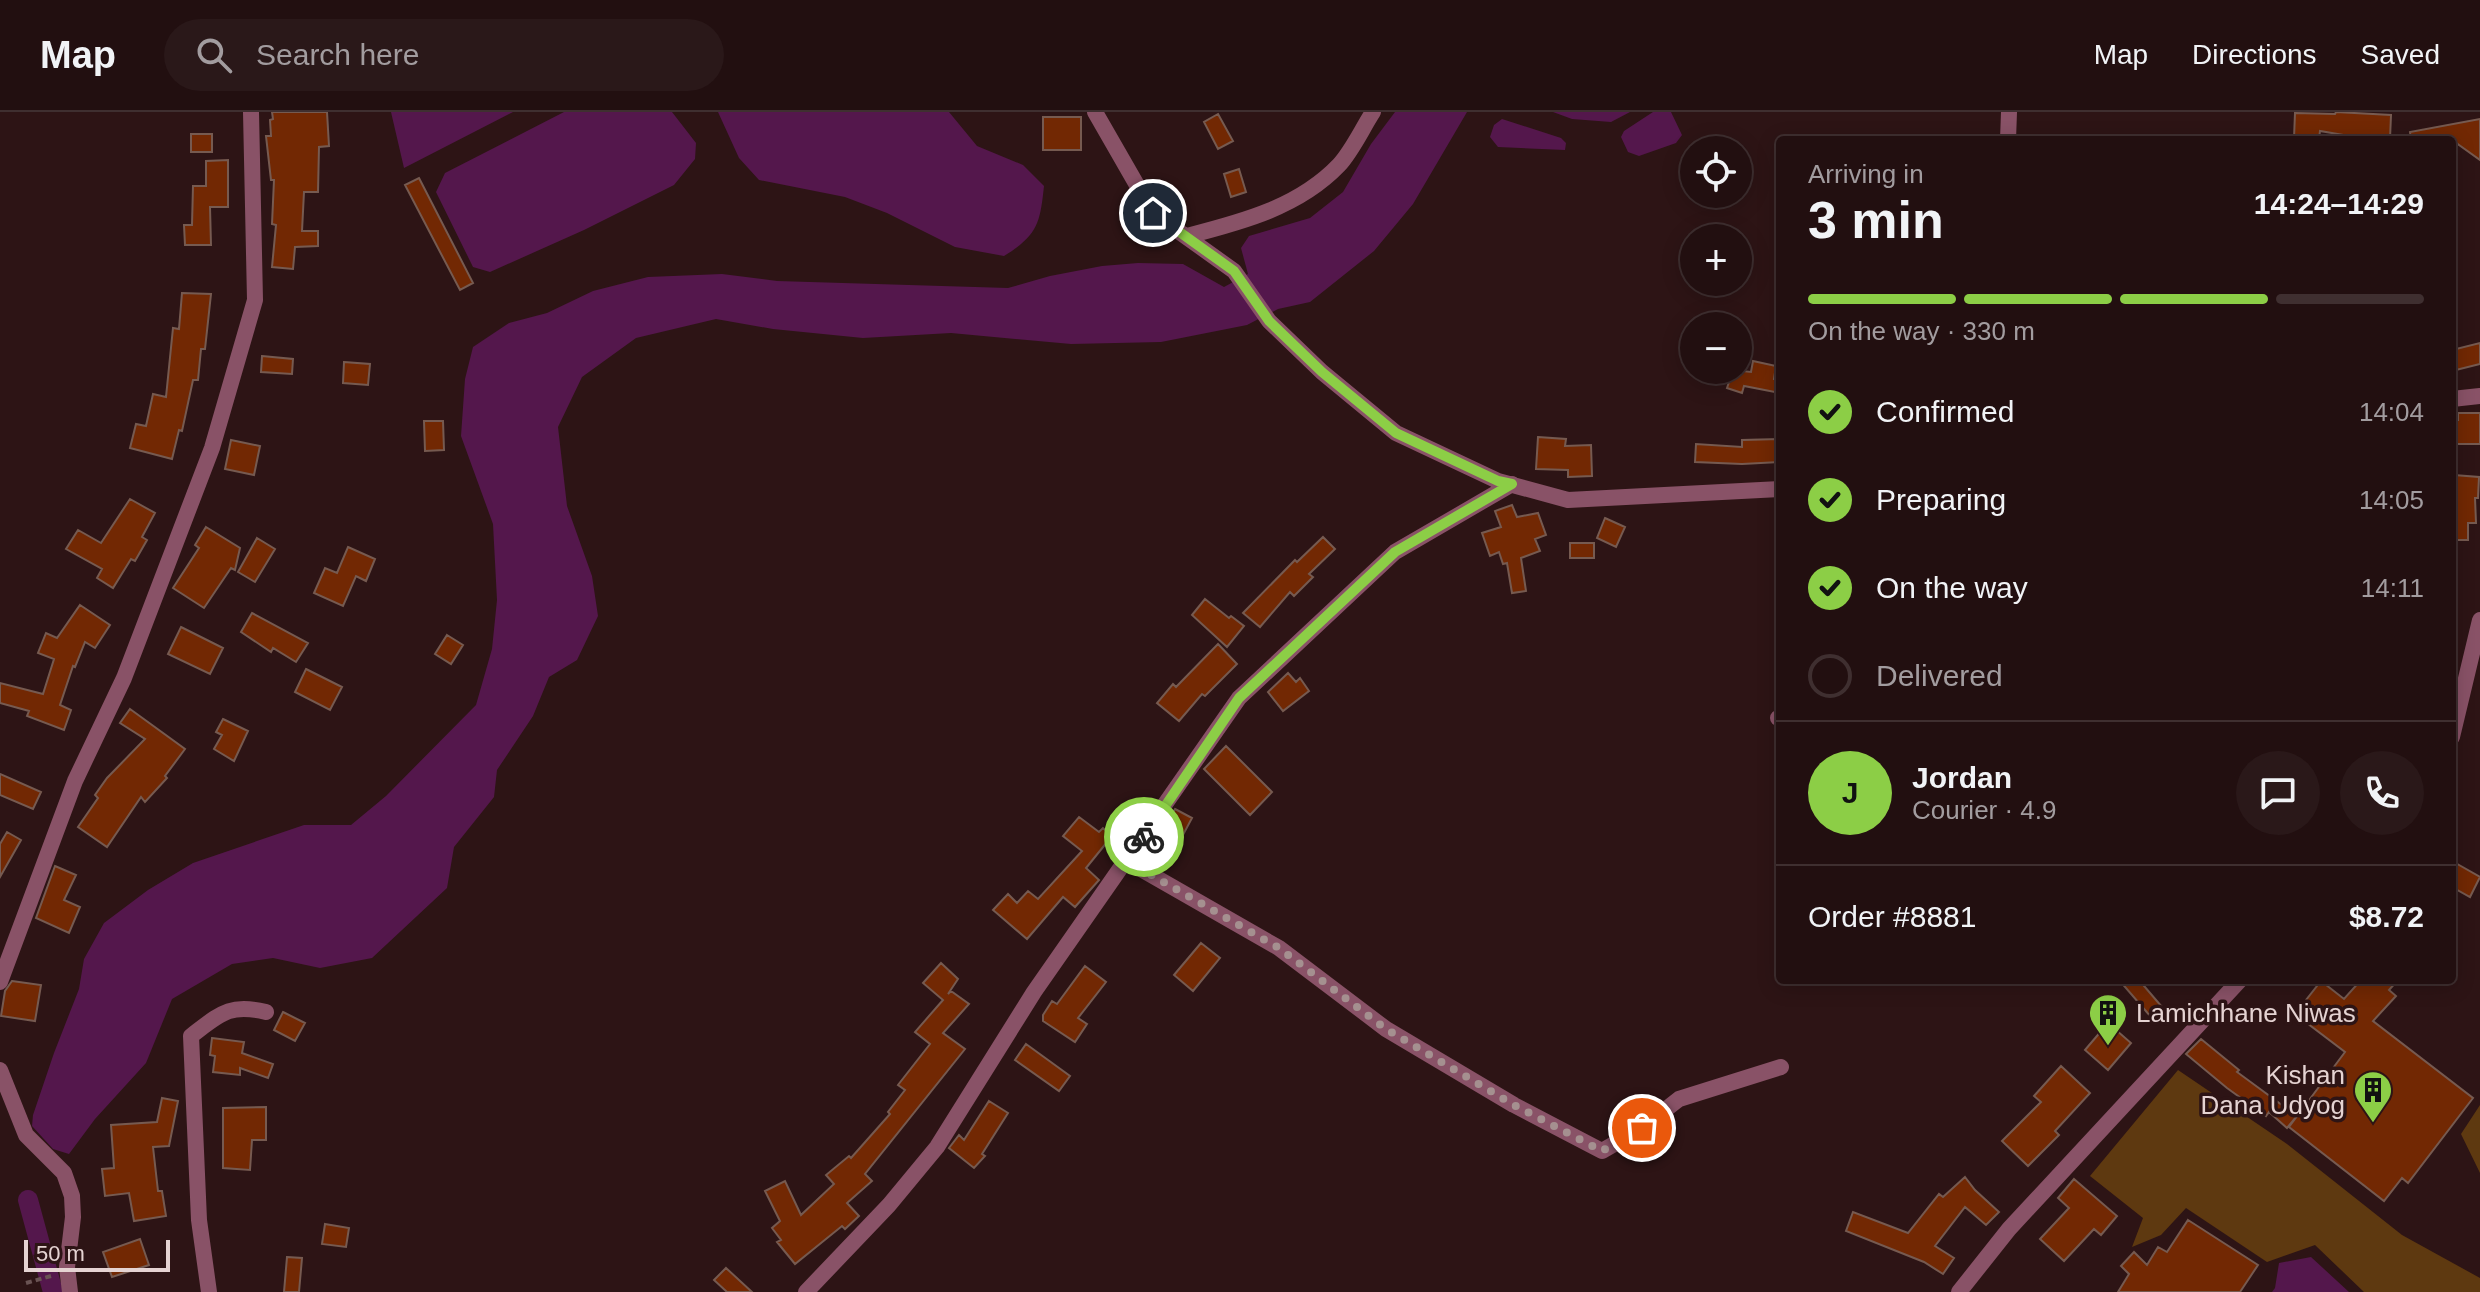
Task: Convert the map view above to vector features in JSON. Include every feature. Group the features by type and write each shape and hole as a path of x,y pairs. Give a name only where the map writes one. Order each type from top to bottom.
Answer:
{"street":[{"path":"0,982 75,781 124,678 212,448 255,300 251,112"},
{"path":"1095,112 1153,213 1234,271 1269,321 1322,372 1396,433 1498,481 1568,500 1776,489"},
{"path":"1187,236 1243,222 1303,195 1340,164 1373,112"},
{"path":"2008,136 2009,112"},
{"path":"2456,399 2480,396"},
{"path":"806,1292 889,1205 937,1147 1034,992 1239,698 1395,552 1512,484"},
{"path":"2456,721 2480,622"},
{"path":"1127,861 1279,948 1386,1029 1514,1105 1602,1151 1642,1128 1679,1099 1781,1067"},
{"path":"1959,1292 2009,1229 2236,984"},
{"path":"209,1292 199,1220 191,1036 217,1016 232,1009 245,1007 266,1012"},
{"path":"0,1070 26,1135 50,1156 64,1173 68,1185 73,1217 67,1267 70,1292"}],"path":[{"path":"26,1283 53,1275"}],"shaded area":[{"path":"391,112 513,112 404,168"},
{"path":"564,112 672,112 696,143 695,159 674,185 584,230 490,272 473,267 436,192 445,173"},
{"path":"718,112 949,112 977,146 1023,165 1044,186 1039,219 1031,234 1004,256 955,247 887,213 845,197 759,180 739,158"},
{"path":"1395,112 1467,112 1413,204 1374,251 1310,302 1278,309 1247,325 1161,342 1071,344 951,333 863,338 773,329 716,319 636,338 582,377 558,427 567,506 592,576 598,616 577,660 549,677 533,716 497,770 494,797 454,847 447,888 372,958 320,968 273,958 232,964 172,999 146,1063 95,1119 69,1154 53,1149 32,1126 54,1053 79,989 84,959 104,923 148,890 193,863 304,825 351,825 386,796 476,705 492,649 497,600 493,524 461,436 465,379 473,347 509,323 547,313 593,291 648,277 722,274 777,281 1008,288 1102,266 1138,263 1183,264 1224,287 1248,274 1241,248 1249,236 1310,218 1343,192 1371,144"},
{"path":"1553,112 1630,112 1611,122 1572,119"},
{"path":"1653,112 1671,112 1682,135 1676,143 1639,156 1628,152 1621,137 1624,131"},
{"path":"1502,119 1561,138 1566,143 1565,150 1498,147 1490,137 1494,125"},
{"path":"2178,1070 2287,1144 2402,1235 2480,1278 2480,1292 2364,1292 2315,1245 2267,1262 2186,1208 2161,1235 2132,1247 2143,1218 2090,1176"},
{"path":"2480,1105 2480,1173 2461,1134"},
{"path":"2311,1257 2349,1292 2272,1292 2279,1263"}],"building":[{"path":"272,112 327,112 329,146 319,147 318,192 304,192 302,231 318,231 318,246 295,247 293,269 272,267 276,225 272,224 274,180 271,180 266,136 271,136"},
{"path":"2295,113 2391,115 2390,136 2349,136 2320,131 2319,136 2294,136"},
{"path":"1218,114 1233,141 1218,149 1204,122"},
{"path":"1043,117 1081,117 1081,150 1043,150"},
{"path":"2480,119 2480,160 2456,143 2456,136 2410,136 2410,132"},
{"path":"191,134 212,134 212,152 191,152"},
{"path":"228,160 228,207 210,207 211,245 185,245 184,225 192,225 193,186 206,186 206,161"},
{"path":"1239,169 1246,192 1231,197 1224,174"},
{"path":"419,178 473,283 460,290 405,185"},
{"path":"182,293 211,294 198,380 193,380 182,431 179,430 172,459 130,448 136,424 146,426 153,394 166,397 173,328 179,329"},
{"path":"2480,343 2480,364 2456,370 2456,349"},
{"path":"262,356 293,359 292,374 261,372"},
{"path":"1753,361 1776,366 1776,392 1744,386 1742,393 1727,388 1728,384 1752,384"},
{"path":"344,362 370,364 368,385 343,383"},
{"path":"2458,413 2480,413 2480,444 2456,444"},
{"path":"424,421 443,421 444,450 425,451"},
{"path":"1538,437 1566,439 1565,446 1591,445 1592,476 1568,477 1568,470 1536,469"},
{"path":"1776,439 1776,462 1695,462 1696,444 1742,447 1742,440"},
{"path":"231,440 260,446 254,475 225,469"},
{"path":"2456,475 2479,477 2478,498 2475,498 2476,523 2468,523 2468,540 2456,540"},
{"path":"130,499 155,513 142,537 147,540 113,588 97,578 102,569 66,549 78,530 101,543"},
{"path":"1512,505 1517,517 1538,513 1546,535 1535,539 1540,551 1521,558 1526,591 1512,593 1507,563 1503,564 1499,552 1490,556 1482,533 1501,527 1495,511"},
{"path":"1605,518 1625,527 1616,547 1597,538"},
{"path":"206,527 240,548 235,570 231,568 204,608 173,588 199,548 195,545"},
{"path":"1323,537 1335,549 1309,574 1313,577 1294,596 1290,592 1260,627 1243,613 1295,560 1297,562"},
{"path":"257,538 275,549 255,582 238,572"},
{"path":"1570,543 1594,543 1594,558 1570,558"},
{"path":"348,547 375,559 366,581 356,576 343,606 314,593 325,568 337,573"},
{"path":"1205,599 1244,626 1227,647 1192,615"},
{"path":"80,605 110,625 95,648 85,642 73,666 60,705 71,710 64,730 27,716 29,711 0,703 0,683 43,694 54,659 38,653 46,633 57,638"},
{"path":"252,613 308,643 296,662 273,648 271,652 241,632"},
{"path":"181,627 223,648 210,674 168,654"},
{"path":"447,635 463,645 451,664 435,654"},
{"path":"1218,644 1237,664 1205,696 1202,694 1179,721 1157,703 1173,684 1176,687"},
{"path":"306,669 342,687 330,710 295,692"},
{"path":"1288,673 1296,682 1300,678 1309,691 1283,711 1268,692"},
{"path":"130,709 185,749 165,776 167,778 145,802 141,797 107,847 78,827 98,798 95,795 107,778 145,739 120,723"},
{"path":"223,719 248,731 234,761 214,749 222,735 216,732"},
{"path":"1226,746 1272,792 1250,815 1204,769"},
{"path":"0,774 41,792 33,809 0,795"},
{"path":"1175,809 1192,818 1175,850 1157,840"},
{"path":"1079,817 1099,832 1103,828 1112,836 1086,868 1099,880 1075,907 1063,897 1027,939 993,910 1008,894 1017,903 1028,891 1038,899 1082,851 1063,836"},
{"path":"7,832 21,840 0,877 0,844"},
{"path":"2456,863 2480,877 2470,897 2456,889"},
{"path":"55,866 76,875 64,900 80,907 69,933 36,918"},
{"path":"1201,943 1220,958 1193,991 1174,975"},
{"path":"941,963 958,979 948,994 951,991 969,1004 943,1033 965,1049 865,1174 872,1181 847,1203 859,1216 795,1264 777,1242 781,1240 772,1228 780,1221 765,1191 785,1181 801,1215 834,1184 826,1175 849,1156 851,1158 890,1114 888,1112 905,1090 898,1085 930,1044 915,1032 943,1000 923,983"},
{"path":"1085,966 1106,982 1078,1018 1087,1024 1075,1042 1043,1021 1043,1015 1052,1001 1057,1004"},
{"path":"12,981 41,985 35,1021 1,1016 5,991"},
{"path":"2122,984 2142,984 2162,1007 2151,1017"},
{"path":"2319,984 2325,984 2344,999 2357,984 2394,984 2389,990 2396,996 2373,1021 2473,1098 2408,1183 2402,1178 2384,1201 2289,1127 2345,1052 2295,1014"},
{"path":"283,1012 305,1023 295,1041 274,1030"},
{"name":"Lamichhane Niwas","path":"2108,1023 2131,1043 2108,1070 2085,1050"},
{"path":"212,1038 244,1042 242,1053 273,1064 268,1078 240,1068 240,1075 213,1072 215,1056 210,1055"},
{"path":"2201,1039 2239,1070 2237,1072 2297,1116 2287,1128 2269,1112 2266,1116 2227,1088 2186,1054"},
{"path":"1026,1044 1070,1076 1059,1091 1015,1060"},
{"path":"2061,1066 2090,1093 2055,1131 2059,1135 2028,1166 2002,1141 2041,1102 2034,1096"},
{"path":"162,1098 178,1101 169,1146 153,1147 158,1191 162,1191 166,1216 134,1221 129,1193 105,1196 102,1169 114,1168 111,1125 157,1122"},
{"path":"989,1101 1008,1113 982,1154 985,1156 974,1168 949,1148 959,1135 964,1140"},
{"path":"266,1107 266,1140 252,1140 250,1170 223,1168 223,1108"},
{"path":"1965,1177 1999,1212 1986,1225 1965,1207 1935,1246 1954,1258 1943,1274 1924,1262 1846,1231 1853,1212 1908,1233 1939,1194 1943,1197"},
{"path":"2074,1179 2117,1216 2101,1235 2094,1229 2064,1261 2040,1239 2069,1208 2058,1198"},
{"path":"2188,1220 2258,1265 2240,1292 2118,1292 2129,1274 2121,1266 2134,1252 2147,1265 2158,1247 2167,1252"},
{"path":"325,1224 349,1228 346,1247 322,1244"},
{"path":"140,1239 149,1265 112,1277 103,1252"},
{"path":"287,1257 302,1258 299,1292 284,1292"},
{"path":"726,1268 752,1292 727,1292 714,1280"}],"waterway":[{"path":"28,1200 53,1292"}],"way so far":[{"path":"1144,837 1127,861 1279,948 1386,1029 1514,1105 1602,1151 1642,1128"}],"place":[{"name":"Lamichhane Niwas","path":"2108,1047"},
{"name":"Kishan Dana Udyog","path":"2373,1124"}],"route":[{"path":"1144,837 1239,698 1395,552 1512,484 1498,481 1396,433 1322,372 1269,321 1234,271 1153,213"}]}
